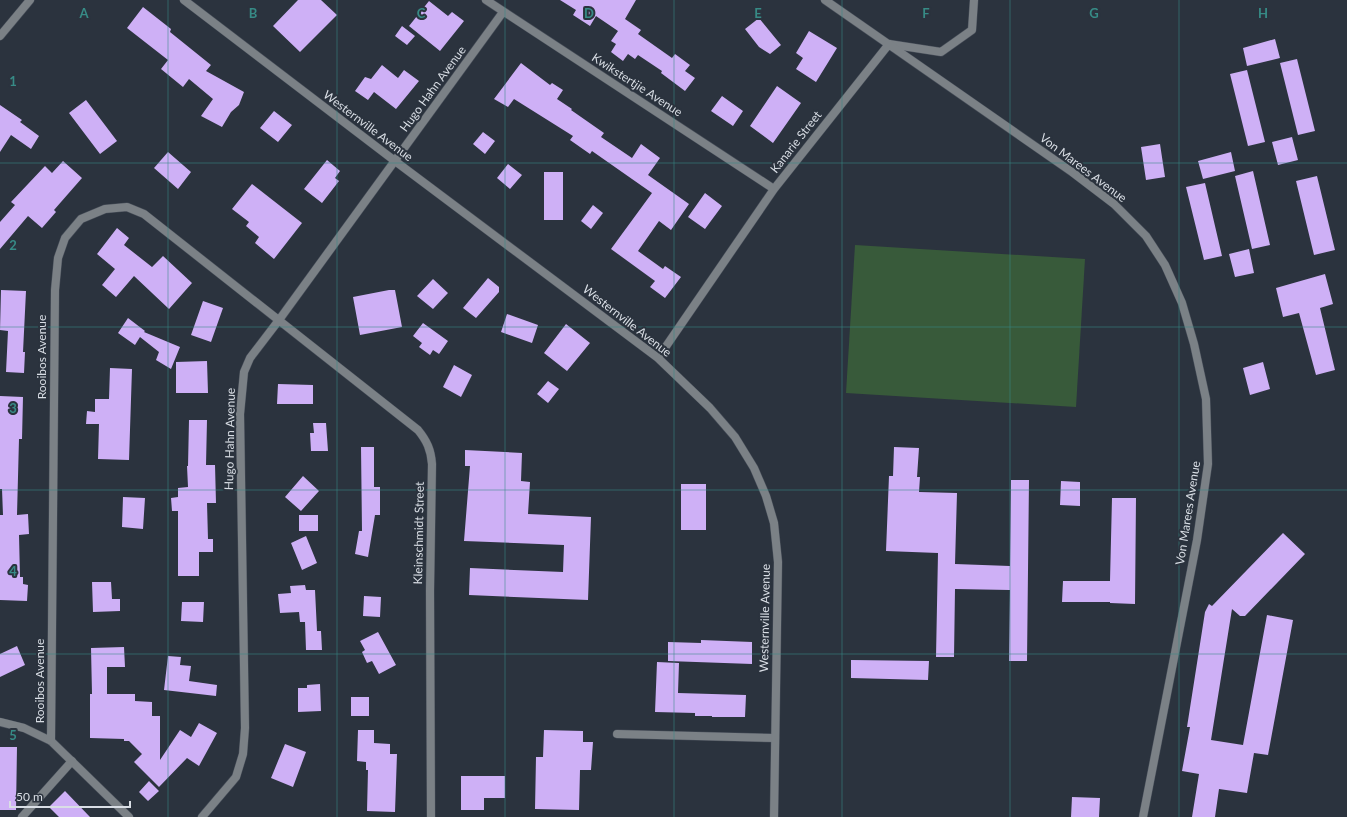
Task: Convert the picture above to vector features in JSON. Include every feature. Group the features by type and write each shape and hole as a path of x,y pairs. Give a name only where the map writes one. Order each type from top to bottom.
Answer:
{"street":[{"path":"0,36 30,0"},
{"name":"Westernville Avenue","path":"184,0 395,161 658,358 710,408 735,437 754,468 766,496 774,523 778,562 774,817"},
{"name":"Kwikstertjie Avenue","path":"486,0 774,189"},
{"name":"Von Marees Avenue","path":"825,0 1072,172 1114,204 1146,236 1165,265 1182,303 1194,344 1206,399 1208,464 1197,540 1143,817"},
{"path":"889,44 941,52 972,30 974,0"},
{"name":"Hugo Hahn Avenue","path":"202,817 236,777 243,754 245,728 240,414 244,372 250,358 280,320 503,12"},
{"name":"Kanarie Street","path":"658,358 774,189 889,44"},
{"name":"Rooibos Avenue","path":"51,741 54,290 58,258 65,238 81,219 105,209 127,207 144,214 280,320"},
{"name":"Kleinschmidt Street","path":"280,320 418,430 426,439 431,451 431,817"},
{"path":"0,722 24,728 51,741 129,817"},
{"path":"617,734 775,738"},
{"path":"22,817 72,761"}],"green space":[{"path":"855,245 1085,259 1076,407 846,393"}],"building":[{"path":"298,0 321,0 337,15 300,52 273,26"},
{"path":"560,0 636,0 625,19 641,30 638,34 672,58 675,54 690,65 685,71 695,78 685,91 661,73 662,71 638,55 635,59 628,54 623,61 611,52 616,44 611,41 618,31 596,16 590,26 573,15 576,10"},
{"path":"429,1 448,16 452,12 464,21 440,51 409,26"},
{"path":"143,7 171,29 170,32 211,65 206,71 244,92 239,105 231,112 222,127 201,116 213,99 189,79 183,87 161,69 168,60 127,28"},
{"path":"759,18 781,45 770,54 759,47 745,29"},
{"path":"402,26 415,36 407,45 395,36"},
{"path":"809,31 837,48 816,82 796,69 803,58 796,53"},
{"path":"1275,39 1280,58 1247,66 1243,48"},
{"path":"1297,59 1315,131 1298,135 1280,63"},
{"path":"521,63 550,85 552,83 563,90 557,99 604,133 601,137 632,158 641,144 660,158 648,175 689,204 671,230 659,221 638,251 663,269 665,266 681,277 665,298 650,287 655,281 611,249 652,193 592,151 590,154 570,140 573,136 514,99 508,107 494,99"},
{"path":"382,65 398,78 404,70 419,81 396,109 374,92 368,100 355,91 365,77 371,79"},
{"path":"1247,70 1265,142 1248,146 1230,74"},
{"path":"777,86 801,103 773,143 750,126"},
{"path":"722,96 743,111 733,126 711,111"},
{"path":"86,100 117,141 100,154 69,113"},
{"path":"0,105 22,120 20,122 39,136 31,149 11,135 0,152"},
{"path":"274,111 292,125 278,142 260,128"},
{"path":"483,132 495,141 485,154 473,144"},
{"path":"1292,137 1298,160 1278,165 1272,142"},
{"path":"1160,144 1165,177 1146,180 1141,147"},
{"path":"168,152 191,172 178,189 154,168"},
{"path":"1231,152 1235,171 1203,179 1198,161"},
{"path":"327,160 340,171 335,178 339,181 322,203 304,189"},
{"path":"63,161 82,178 54,210 56,212 42,228 28,216 0,249 0,222 15,205 11,202 45,166 52,173"},
{"path":"508,164 522,175 510,189 497,178"},
{"path":"1253,171 1270,245 1252,249 1235,176"},
{"path":"544,172 563,172 563,220 544,220"},
{"path":"1317,176 1335,250 1314,255 1296,181"},
{"path":"1205,183 1222,256 1204,260 1186,187"},
{"path":"252,184 302,223 274,259 255,243 259,237 246,226 249,222 232,209"},
{"path":"705,193 722,206 705,229 688,217"},
{"path":"593,205 603,213 591,229 581,221"},
{"path":"117,228 129,238 124,245 152,267 163,256 192,283 169,309 134,276 116,297 102,285 115,269 97,254"},
{"path":"1249,249 1254,273 1235,277 1229,254"},
{"path":"1325,274 1333,304 1320,308 1335,370 1316,375 1299,313 1283,317 1276,288"},
{"path":"488,278 499,287 499,292 476,318 463,308"},
{"path":"433,279 448,293 433,309 417,296"},
{"path":"1,290 26,291 23,352 25,352 24,373 6,372 8,331 0,330"},
{"path":"395,290 402,327 360,335 353,297"},
{"path":"203,301 223,308 211,342 191,335"},
{"path":"507,314 538,325 532,343 501,332"},
{"path":"128,318 145,331 144,332 180,347 171,369 156,360 159,352 140,337 135,345 118,333"},
{"path":"423,323 448,341 439,354 433,350 430,355 419,347 422,343 413,336"},
{"path":"566,324 590,343 567,371 544,353"},
{"path":"207,361 208,393 176,393 176,362"},
{"path":"1263,362 1270,389 1250,395 1243,368"},
{"path":"454,365 472,375 461,397 443,387"},
{"path":"110,368 132,369 129,460 98,459 99,424 86,424 87,411 95,412 95,399 109,399"},
{"path":"548,381 559,389 548,403 537,394"},
{"path":"278,384 313,385 313,404 277,404"},
{"path":"0,396 23,397 22,439 19,439 17,515 28,514 29,534 19,535 20,577 23,577 23,584 28,585 27,601 0,600 0,515 3,515 2,489 0,489"},
{"path":"189,420 207,420 206,465 215,465 216,503 207,503 208,539 213,539 213,552 199,552 199,576 178,576 178,511 172,511 171,498 178,497 178,488 188,487 187,466"},
{"path":"313,423 326,423 328,451 311,451 310,433 314,433"},
{"path":"361,447 374,447 374,487 380,487 380,515 375,515 368,557 355,554 359,531 362,531"},
{"path":"894,447 919,448 917,477 920,477 919,492 957,493 955,564 1010,566 1011,480 1029,480 1027,661 1009,661 1010,590 955,589 954,657 936,657 938,553 886,551 889,476 893,476"},
{"path":"465,450 522,453 521,481 530,482 528,514 591,517 588,600 469,595 470,568 563,572 564,545 464,541 470,466 465,466"},
{"path":"303,476 319,491 301,511 285,497"},
{"path":"1061,481 1080,482 1080,506 1060,505"},
{"path":"681,484 706,484 706,530 681,530"},
{"path":"123,497 145,498 143,529 122,527"},
{"path":"1112,498 1136,498 1135,604 1110,602 1062,602 1063,581 1110,581"},
{"path":"299,515 318,515 318,531 299,531"},
{"path":"1283,533 1305,554 1245,616 1240,616 1232,609 1211,740 1243,745 1267,615 1293,620 1268,755 1254,753 1247,793 1219,789 1215,817 1192,817 1199,774 1182,771 1190,727 1187,727 1205,612 1209,604 1212,606"},
{"path":"306,536 317,563 302,570 291,543"},
{"path":"92,582 111,582 112,599 120,599 120,611 93,612"},
{"path":"305,585 306,590 315,590 317,631 321,631 322,650 306,650 305,622 300,622 299,612 280,613 278,594 291,593 290,586"},
{"path":"364,596 381,597 380,617 363,616"},
{"path":"182,602 204,602 203,622 181,621"},
{"path":"378,632 396,665 379,674 372,661 367,663 362,652 365,650 360,641"},
{"path":"701,640 752,642 752,664 668,661 668,642 701,643"},
{"path":"17,646 25,665 0,677 0,654"},
{"path":"124,647 125,667 107,667 107,694 135,694 135,701 152,702 152,716 160,716 160,760 180,730 191,737 199,723 217,733 199,766 187,758 159,787 134,762 142,754 129,741 124,741 124,739 90,738 90,694 92,694 91,648"},
{"path":"168,656 181,657 180,665 191,666 189,681 217,685 216,696 164,690"},
{"path":"851,660 929,661 928,680 851,678"},
{"path":"657,662 679,663 678,693 746,695 745,717 712,717 695,716 695,713 655,712"},
{"path":"320,684 321,711 298,712 298,688 307,688 307,685"},
{"path":"351,697 369,697 369,716 351,716"},
{"path":"358,730 374,730 374,743 390,744 390,754 397,754 395,812 367,811 368,770 366,770 366,762 357,761"},
{"path":"544,730 583,731 583,742 593,742 591,770 580,770 579,810 535,809 536,757 543,757"},
{"path":"285,744 306,752 293,787 271,778"},
{"path":"0,747 17,747 16,810 0,810"},
{"path":"461,776 505,776 505,798 484,798 484,810 461,810"},
{"path":"149,781 159,791 148,801 139,792"},
{"path":"65,791 90,817 59,817 49,807"},
{"path":"1072,797 1100,798 1099,817 1071,817"}]}
